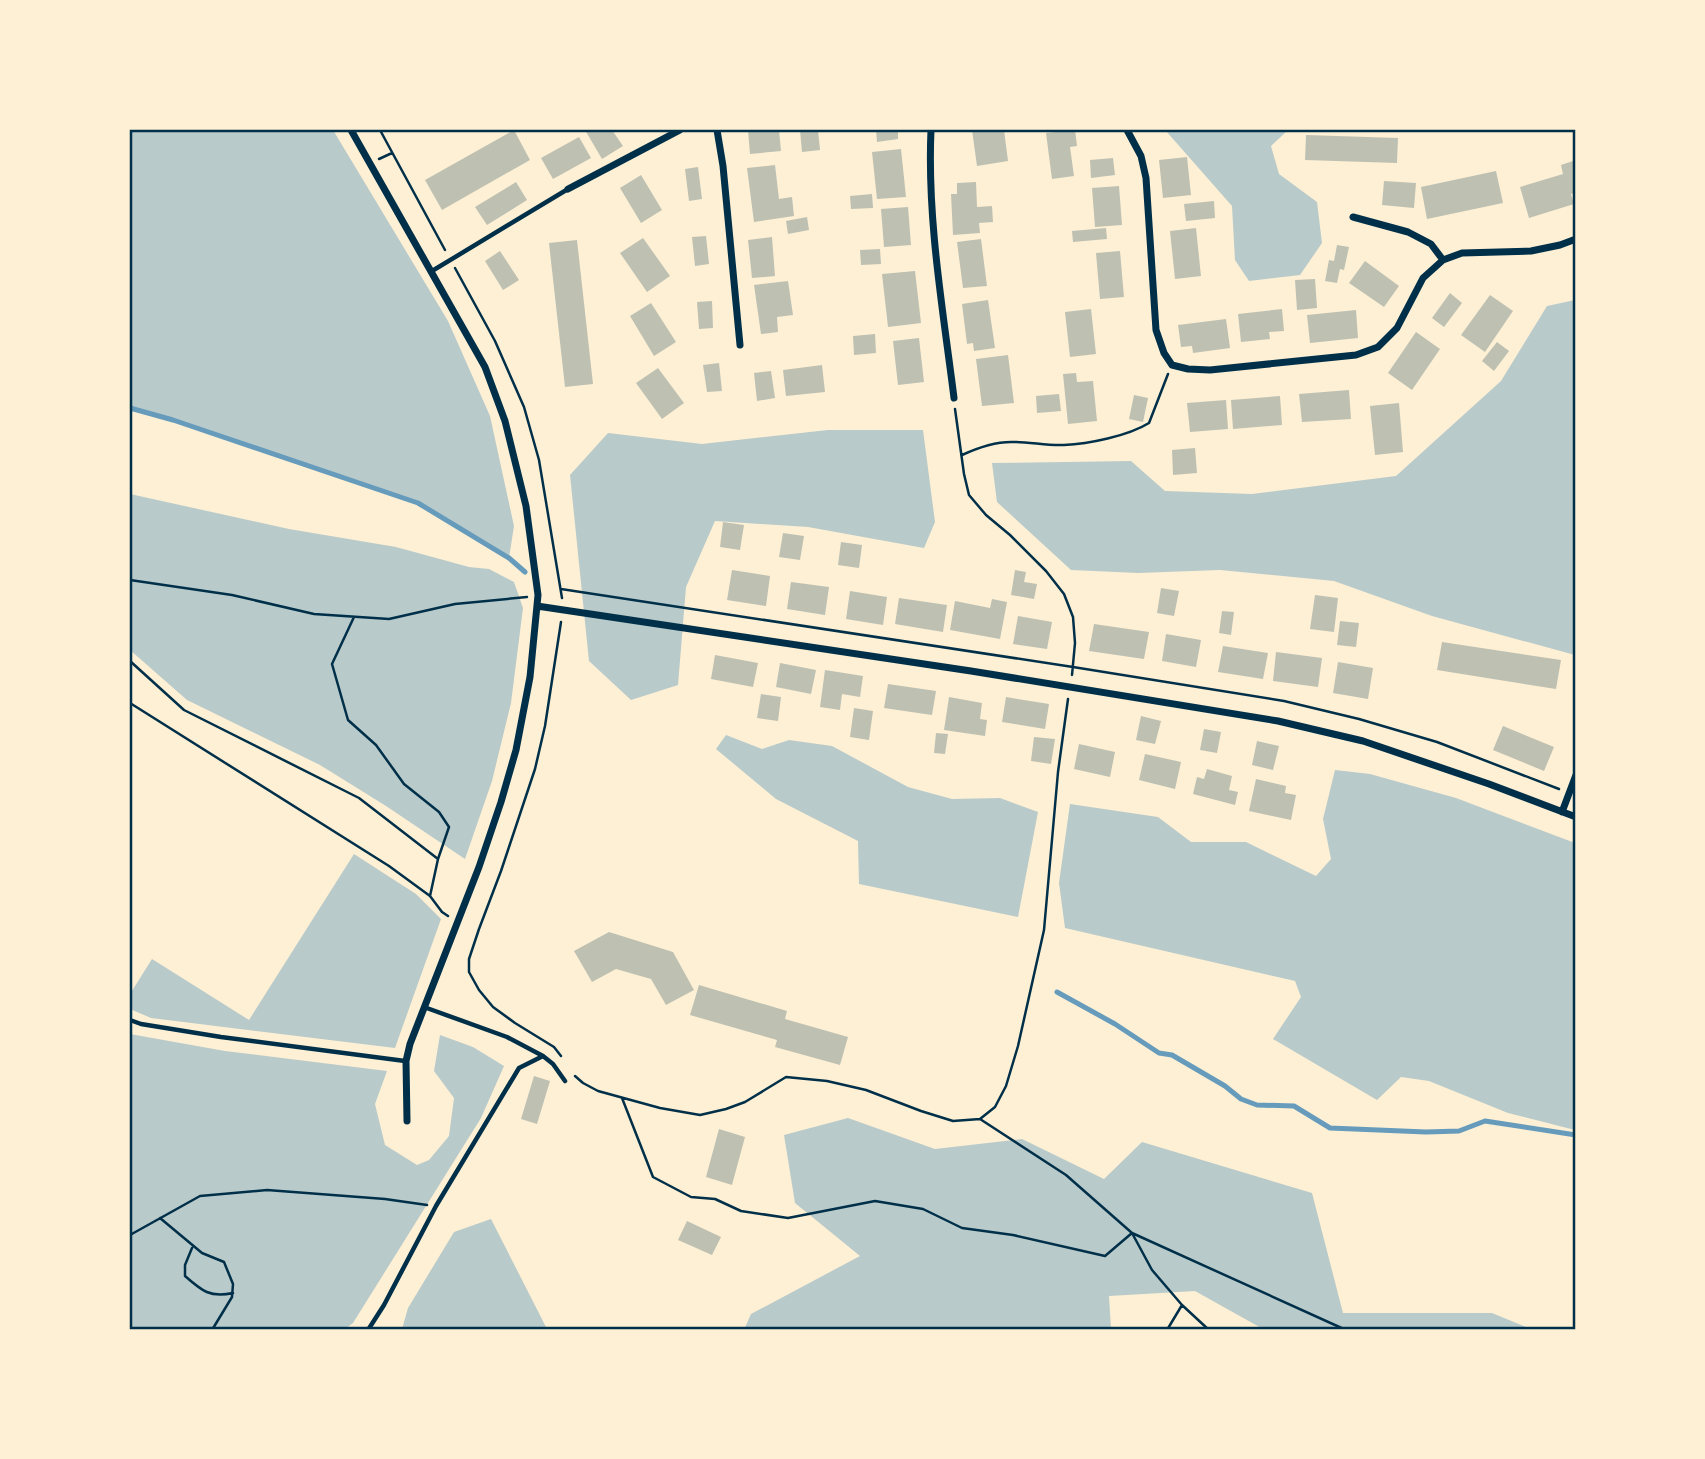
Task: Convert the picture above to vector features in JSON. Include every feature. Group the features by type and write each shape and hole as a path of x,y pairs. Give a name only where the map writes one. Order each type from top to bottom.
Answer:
{"street":[{"path":"351,130 485,367 505,421 526,506 538,595 530,677 516,750 488,841 410,1044 406,1061 407,1121"},
{"path":"568,189 680,130"},
{"path":"717,130 723,166 740,345"},
{"path":"931,130 930,180 954,398"},
{"path":"1127,130 1141,156 1146,178 1156,330 1164,353 1172,365 1188,369 1210,370 1356,355 1378,346 1397,328 1423,278 1443,260 1462,253 1531,251 1576,239"},
{"path":"1353,217 1408,232 1431,244 1443,260"},
{"path":"537,606 1278,721 1363,741 1576,817"},
{"path":"1562,811 1576,775"}],"lane":[{"path":"432,271 568,189"},
{"path":"424,1007 507,1037 543,1056 565,1081"},
{"path":"130,1020 221,1037 406,1061"},
{"path":"368,1329 384,1305 436,1206 519,1068 543,1056"}],"path":[{"path":"962,455 985,445 1013,441 1063,445 1116,436 1142,427 1149,424 1172,365"},
{"path":"786,1077 827,1081 866,1090 953,1121 980,1119 995,1107 1006,1086 1018,1046 1044,930 1058,772 1073,667 1073,617 1065,594 1046,571 986,515 969,495 954,398"},
{"path":"130,580 232,595 314,614 389,619 455,604 538,595"},
{"path":"561,589 1284,701 1437,742 1569,793"},
{"path":"354,617 332,664 348,720 376,745 404,784 439,812 449,827 438,859 430,896"},
{"path":"130,661 184,710 359,798 438,859"},
{"path":"130,703 389,866 430,896 442,912 457,922"},
{"path":"622,1098 653,1177 691,1197 715,1199 741,1211 788,1218 875,1201 923,1209 962,1228 1013,1235 1105,1256 1132,1233"},
{"path":"980,1119 1066,1175 1132,1233 1346,1329"},
{"path":"130,1235 200,1196 267,1190 385,1199 436,1206"},
{"path":"160,1218 202,1254 224,1262 233,1284 233,1293 212,1329"},
{"path":"1132,1233 1152,1270 1182,1305 1209,1329"},
{"path":"193,1247 185,1265 185,1276 203,1292 220,1296 233,1293"},
{"path":"1167,1329 1182,1305"}],"shaded area":[{"path":"130,130 333,130 448,321 490,416 514,526 509,558 418,503 130,408"},
{"path":"1166,130 1288,130 1271,146 1279,174 1317,202 1322,243 1300,275 1249,281 1235,260 1232,206"},
{"path":"1575,300 1575,655 1432,616 1334,581 1220,570 1138,573 1071,570 997,502 992,463 1131,461 1165,491 1252,494 1396,476 1501,381 1547,306"},
{"path":"828,430 923,430 935,522 924,548 808,527 715,521 686,587 678,685 631,700 589,661 570,475 608,433 702,444"},
{"path":"130,494 289,529 396,547 469,567 489,569 514,582 523,608 511,703 492,781 465,859 320,765 187,700 130,650"},
{"path":"726,735 762,749 789,740 832,746 908,787 952,799 1000,798 1038,812 1018,917 859,884 858,841 776,799 716,749"},
{"path":"1335,770 1370,774 1456,798 1575,843 1575,1130 1508,1113 1429,1081 1401,1077 1377,1100 1273,1039 1301,997 1295,981 1065,928 1059,883 1070,804 1158,817 1191,842 1246,842 1316,876 1331,859 1323,819"},
{"path":"354,854 416,894 441,919 395,1048 151,1018 130,1009 130,994 152,959 249,1020"},
{"path":"130,1034 225,1051 387,1071 375,1104 385,1145 417,1165 429,1160 449,1136 454,1098 434,1071 440,1035 473,1047 504,1066 481,1118 353,1323 345,1329 130,1329"},
{"path":"848,1118 935,1149 1022,1139 1104,1179 1142,1142 1312,1193 1343,1313 1492,1313 1531,1329 1263,1329 1195,1291 1109,1296 1111,1329 744,1330 751,1314 860,1256 795,1203 784,1135"},
{"path":"491,1219 547,1329 402,1329 408,1308 454,1232"}],"building":[{"path":"514,130 530,160 442,210 425,180"},
{"path":"585,130 612,130 623,146 602,159"},
{"path":"748,130 779,130 781,151 750,154"},
{"path":"800,130 818,130 820,150 802,152"},
{"path":"876,130 904,131 898,132 898,139 877,142"},
{"path":"972,130 1004,130 1008,161 977,166"},
{"path":"1075,130 1077,146 1070,147 1074,176 1052,179 1046,133"},
{"path":"1306,135 1398,138 1397,163 1305,160"},
{"path":"579,137 591,158 553,179 541,158"},
{"path":"901,149 906,197 877,199 872,152"},
{"path":"1187,157 1191,195 1163,198 1159,160"},
{"path":"1113,158 1115,175 1091,178 1090,160"},
{"path":"1576,160 1576,193 1571,194 1574,204 1529,218 1520,187 1563,174 1561,165"},
{"path":"775,165 779,199 792,197 794,216 754,222 747,168"},
{"path":"698,167 702,199 689,201 685,169"},
{"path":"1496,171 1503,203 1427,219 1421,187"},
{"path":"641,175 662,210 641,223 620,188"},
{"path":"1384,181 1416,183 1414,208 1382,205"},
{"path":"516,182 527,200 487,225 475,207"},
{"path":"976,182 977,207 992,206 993,222 979,223 980,233 953,235 951,194 957,194 957,183"},
{"path":"1119,186 1122,225 1095,227 1092,188"},
{"path":"872,194 873,208 851,209 850,196"},
{"path":"1214,201 1215,218 1186,221 1184,204"},
{"path":"908,207 911,245 884,247 881,209"},
{"path":"807,217 809,230 788,234 786,221"},
{"path":"1106,228 1107,239 1073,242 1072,231"},
{"path":"1196,228 1201,276 1175,279 1170,231"},
{"path":"706,236 709,264 695,266 692,237"},
{"path":"772,237 775,276 752,278 748,240"},
{"path":"643,238 670,276 647,292 620,253"},
{"path":"981,239 987,286 963,288 957,242"},
{"path":"577,240 593,384 565,387 549,243"},
{"path":"1337,245 1349,247 1344,270 1340,269 1337,283 1325,281 1329,260 1334,261"},
{"path":"880,249 881,264 861,265 860,250"},
{"path":"500,251 519,280 503,290 485,261"},
{"path":"1120,251 1124,297 1100,299 1096,253"},
{"path":"1365,261 1399,286 1384,307 1349,283"},
{"path":"915,271 921,323 888,327 882,274"},
{"path":"1315,279 1317,308 1297,310 1295,280"},
{"path":"788,281 793,315 777,317 778,332 761,334 754,285"},
{"path":"1450,293 1462,303 1444,327 1432,318"},
{"path":"1490,295 1513,311 1485,352 1461,335"},
{"path":"988,300 995,348 974,351 973,343 967,344 962,304"},
{"path":"712,301 713,328 699,329 697,302"},
{"path":"651,303 676,342 654,356 630,316"},
{"path":"1091,309 1096,354 1070,357 1065,312"},
{"path":"1282,309 1284,331 1269,332 1270,339 1241,342 1238,314"},
{"path":"1356,310 1358,338 1310,343 1307,315"},
{"path":"1226,319 1230,348 1193,353 1192,346 1181,347 1178,325"},
{"path":"1416,332 1440,349 1412,390 1388,373"},
{"path":"875,334 876,353 854,355 853,336"},
{"path":"919,338 924,382 898,385 893,341"},
{"path":"1497,342 1509,351 1494,371 1482,361"},
{"path":"1008,355 1014,403 982,406 976,359"},
{"path":"719,363 722,391 707,392 703,365"},
{"path":"822,365 825,392 786,396 783,370"},
{"path":"658,368 684,403 662,419 636,383"},
{"path":"771,371 775,398 757,401 754,373"},
{"path":"1076,373 1077,382 1093,381 1097,421 1068,424 1063,374"},
{"path":"1349,390 1351,419 1302,422 1299,394"},
{"path":"1059,394 1061,411 1037,413 1036,396"},
{"path":"1134,395 1148,398 1143,422 1129,419"},
{"path":"1280,396 1282,425 1233,429 1231,400"},
{"path":"1226,400 1228,429 1190,432 1187,403"},
{"path":"1399,403 1403,452 1375,455 1370,406"},
{"path":"1195,448 1197,473 1173,475 1172,450"},
{"path":"723,522 744,525 740,550 720,547"},
{"path":"783,533 804,536 800,560 779,557"},
{"path":"841,542 862,545 859,568 838,565"},
{"path":"732,570 770,576 766,606 727,600"},
{"path":"1015,570 1026,572 1024,582 1037,584 1034,599 1011,595"},
{"path":"791,582 829,587 825,615 787,609"},
{"path":"1161,588 1179,591 1174,616 1157,613"},
{"path":"850,591 887,597 883,625 846,619"},
{"path":"1315,595 1338,598 1334,632 1310,629"},
{"path":"899,598 947,605 943,632 895,624"},
{"path":"992,599 1007,602 1000,639 950,630 955,601 990,608"},
{"path":"1222,611 1234,612 1231,635 1219,633"},
{"path":"1018,616 1052,622 1047,649 1013,644"},
{"path":"1340,621 1359,623 1356,647 1337,645"},
{"path":"1094,624 1149,632 1144,659 1089,651"},
{"path":"1166,634 1201,640 1196,667 1162,661"},
{"path":"1442,642 1561,660 1556,689 1437,670"},
{"path":"1223,646 1268,653 1263,679 1218,672"},
{"path":"1276,652 1322,658 1318,687 1273,681"},
{"path":"715,655 758,663 753,687 711,679"},
{"path":"1338,662 1373,668 1368,699 1333,693"},
{"path":"780,663 816,670 811,694 776,687"},
{"path":"825,670 863,676 860,697 842,694 840,710 820,707"},
{"path":"888,684 936,691 932,715 884,708"},
{"path":"761,694 781,697 778,721 757,718"},
{"path":"949,697 982,703 980,719 987,720 985,736 944,730"},
{"path":"1006,697 1049,704 1045,729 1002,722"},
{"path":"854,708 873,711 869,740 850,737"},
{"path":"1141,716 1161,721 1155,744 1136,740"},
{"path":"1503,726 1554,747 1544,771 1493,750"},
{"path":"1204,729 1221,732 1217,753 1200,750"},
{"path":"936,733 948,734 945,754 934,753"},
{"path":"1034,737 1055,739 1051,764 1031,761"},
{"path":"1257,741 1279,746 1273,770 1252,765"},
{"path":"1079,744 1115,752 1110,777 1074,769"},
{"path":"1145,754 1181,762 1175,789 1139,780"},
{"path":"1207,769 1232,776 1229,790 1238,792 1235,805 1193,794 1197,777 1204,779"},
{"path":"1256,779 1286,786 1285,793 1296,795 1291,820 1249,811"},
{"path":"609,932 673,952 694,990 666,1005 651,979 616,969 592,982 574,951"},
{"path":"699,985 787,1011 785,1019 848,1037 840,1065 775,1047 777,1040 690,1015"},
{"path":"534,1076 550,1081 537,1124 521,1119"},
{"path":"719,1129 745,1137 732,1185 706,1177"},
{"path":"687,1221 721,1237 712,1255 678,1240"}],"waterway":[{"path":"130,408 418,503 509,558 525,572"},
{"path":"1057,992 1115,1024 1159,1053 1172,1055 1225,1086 1241,1099 1257,1105 1294,1106 1330,1128 1459,1131 1485,1121 1576,1135"}]}
